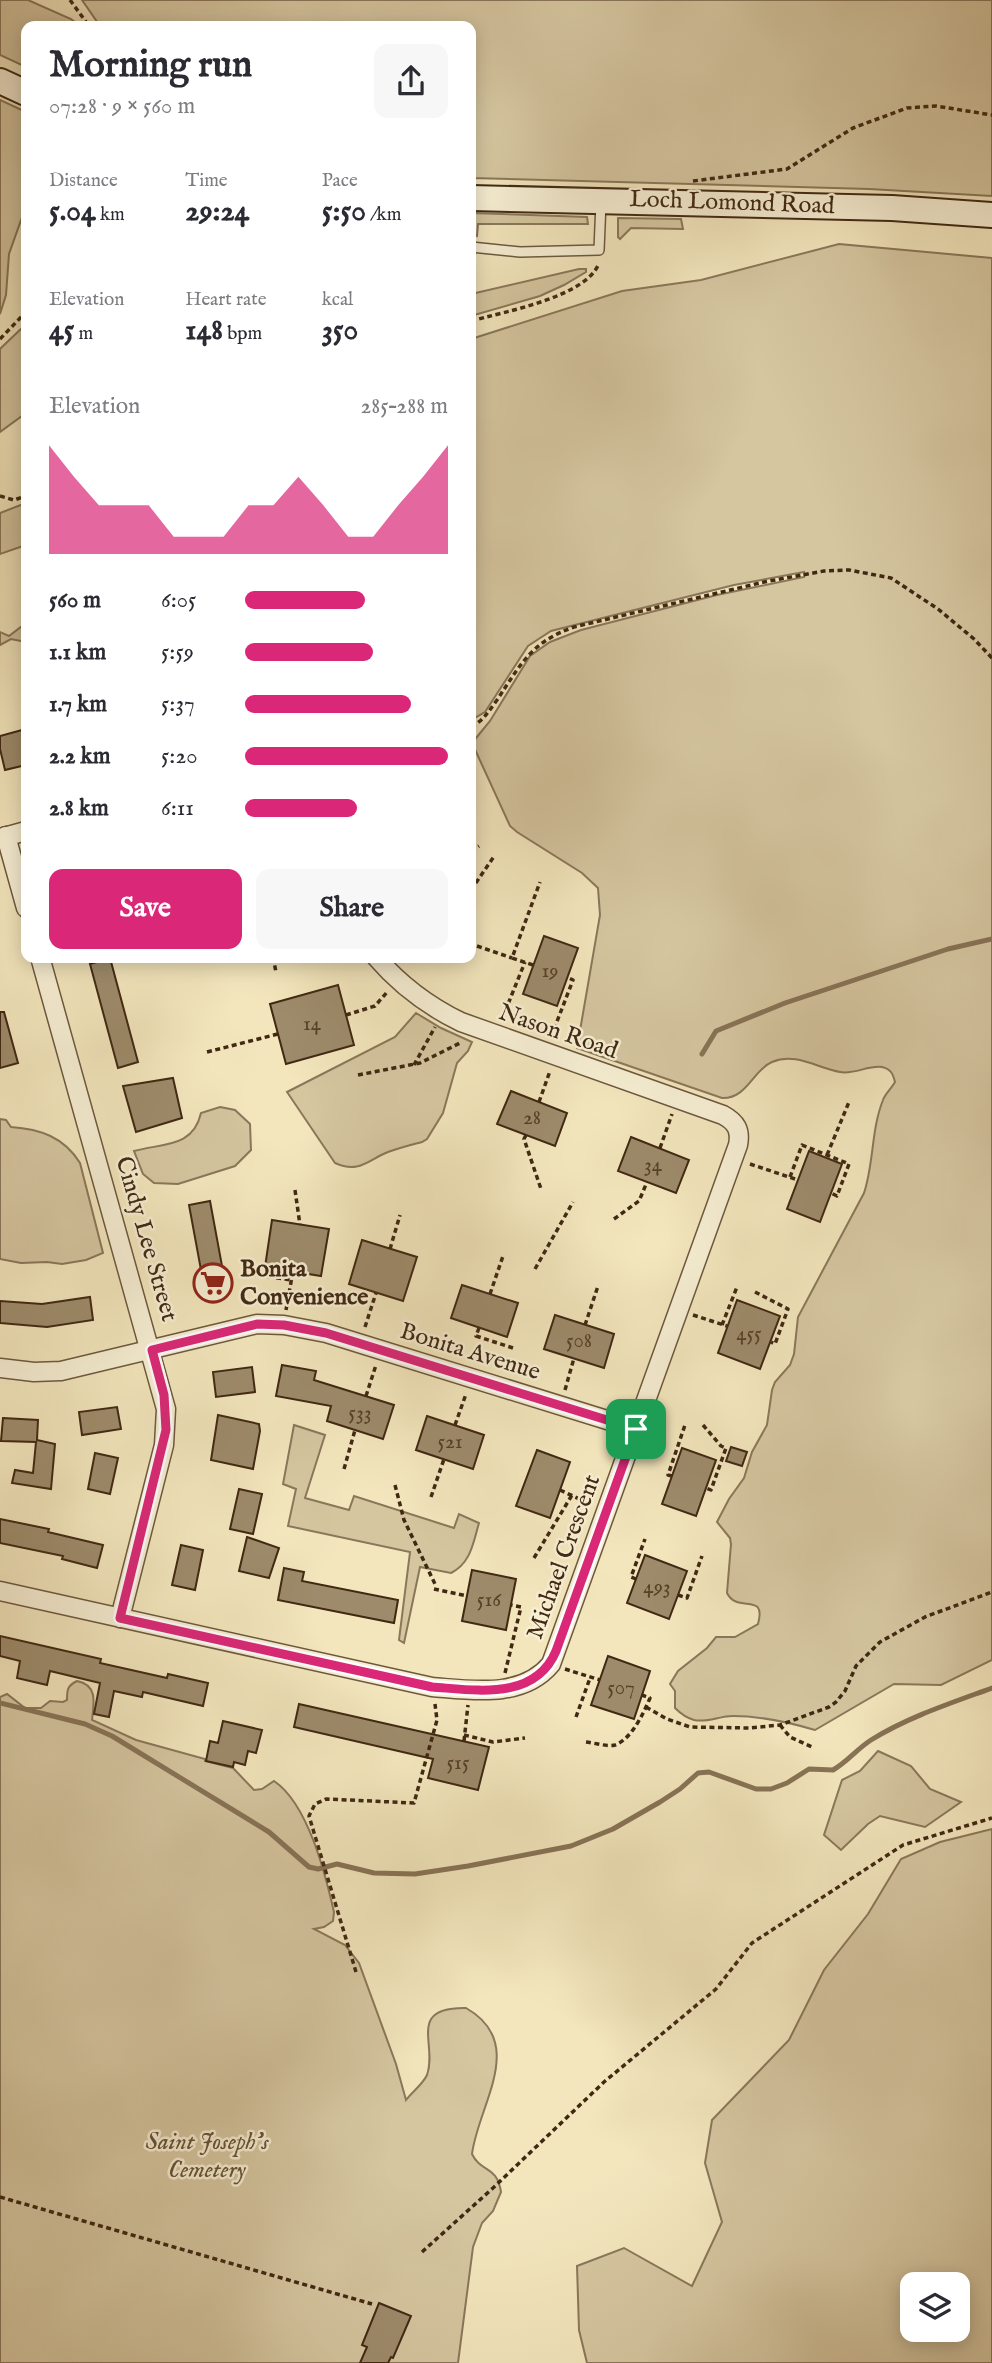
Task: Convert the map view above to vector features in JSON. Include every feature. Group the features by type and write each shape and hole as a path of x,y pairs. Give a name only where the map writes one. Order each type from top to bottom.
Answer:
{"main road":[{"path":"0,81 21,91"},
{"name":"Loch Lomond Road","path":"476,198 892,208 992,215"}],"street":[{"path":"21,832 3,837 21,893"},
{"name":"Cindy Lee Street","path":"42,963 164,1395 166,1430 120,1618"},
{"name":"Nason Road","path":"382,963 424,1001 443,1012 489,1033 723,1115 732,1120 738,1128"},
{"name":"Michael Crescent","path":"0,1591 432,1687 501,1689 525,1683 544,1672 551,1664 679,1310 739,1140 738,1128"},
{"name":"Bonita Avenue","path":"0,1368 34,1373 61,1371 257,1324 284,1325 326,1333 636,1429"}],"lane":[{"path":"476,248 520,252 599,250 601,200"}],"path":[{"path":"70,0 85,21"},
{"path":"692,181 787,169 853,128 907,108 936,106 992,115"},
{"path":"476,320 547,299 576,287 597,267 599,250"},
{"path":"0,339 21,317"},
{"path":"1,498 14,500 21,498"},
{"path":"476,724 484,718 527,655 555,635 574,627 734,588 824,571 861,571 891,578 946,615 992,658"},
{"path":"476,883 495,855"},
{"path":"512,958 540,881"},
{"path":"477,946 533,965"},
{"path":"358,1075 414,1065 489,1033 525,962"},
{"path":"274,963 276,972"},
{"path":"539,1102 573,980 567,977"},
{"path":"346,1015 375,1006 398,980"},
{"path":"414,1065 443,1012"},
{"path":"207,1052 278,1034"},
{"path":"660,1148 677,1099"},
{"path":"827,1155 849,1102"},
{"path":"526,1135 524,1139 541,1189"},
{"path":"790,1177 802,1145 849,1164 837,1196 831,1193"},
{"path":"733,1158 798,1180"},
{"path":"614,1219 639,1201 647,1182"},
{"path":"295,1190 300,1225"},
{"path":"535,1269 573,1202"},
{"path":"390,1249 400,1215"},
{"path":"490,1294 503,1256"},
{"path":"284,1325 293,1271"},
{"path":"251,1274 292,1280"},
{"path":"585,1325 598,1286"},
{"path":"722,1325 737,1287"},
{"path":"755,1292 788,1309 775,1344 771,1342"},
{"path":"359,1343 376,1293"},
{"path":"679,1310 727,1326"},
{"path":"479,1328 476,1336 513,1348"},
{"path":"366,1396 381,1350"},
{"path":"561,1406 574,1358"},
{"path":"455,1425 472,1378"},
{"path":"672,1476 668,1475 685,1425"},
{"path":"703,1425 721,1446 726,1448 711,1490 706,1488"},
{"path":"344,1469 355,1430"},
{"path":"431,1497 444,1460"},
{"path":"395,1485 404,1520 435,1587 467,1596"},
{"path":"560,1490 607,1511"},
{"path":"534,1558 572,1495"},
{"path":"636,1579 631,1577 645,1539"},
{"path":"678,1595 687,1598 702,1556"},
{"path":"646,1707 667,1719 690,1727 749,1728 779,1725 832,1705 845,1691 859,1663 889,1637 933,1614 992,1592"},
{"path":"501,1689 521,1607 511,1605"},
{"path":"551,1664 600,1681"},
{"path":"576,1717 590,1678"},
{"path":"356,1972 309,1816 315,1804 326,1799 414,1803 437,1720 432,1687"},
{"path":"470,1689 464,1738 493,1742 525,1738"},
{"path":"586,1742 614,1745 627,1735 650,1698 642,1695"},
{"path":"779,1725 790,1737 812,1747"},
{"path":"422,2252 604,2082 716,1989 752,1943 903,1844 992,1818"},
{"path":"0,2197 372,2304"}],"green space":[{"path":"0,0 28,0 74,21 21,21 21,65 0,55"},
{"path":"82,0 992,0 992,196 869,189 476,178 476,21 97,21"},
{"path":"0,100 21,110 21,220 9,254 6,295 0,314"},
{"path":"476,213 587,217 588,224 478,224 477,236"},
{"path":"618,218 681,219 683,229 631,228 620,239"},
{"path":"839,244 992,258 992,1660 941,1685 894,1684 815,1730 754,1717 694,1720 675,1708 675,1691 670,1684 678,1671 707,1648 716,1637 735,1637 758,1624 760,1614 755,1605 737,1602 727,1593 731,1544 730,1538 717,1522 744,1478 752,1452 767,1425 775,1382 790,1365 794,1354 798,1317 864,1193 879,1111 895,1082 890,1071 882,1067 845,1073 798,1060 781,1059 765,1066 738,1094 722,1098 577,1048 600,915 598,888 582,873 510,826 476,752 476,738 490,721 530,656 550,642 581,630 717,595 804,577 804,572 734,585 551,631 528,646 485,712 476,717 476,337 622,291 701,280"},
{"path":"586,269 586,272 564,285 540,296 476,315 476,293"},
{"path":"21,329 21,417 0,432 0,349"},
{"path":"21,505 21,547 0,554 0,513"},
{"path":"21,627 21,641 11,639 0,645 0,632 9,636"},
{"path":"416,1013 472,1042 457,1063 443,1113 427,1139 422,1142 388,1152 363,1165 351,1167 335,1163 287,1092 395,1037"},
{"path":"220,1107 235,1110 250,1124 251,1150 235,1166 178,1184 154,1183 143,1174 134,1151 166,1145 184,1138 191,1133 201,1113"},
{"path":"0,1119 6,1120 11,1127 50,1136 74,1154 80,1163 103,1253 86,1260 62,1264 21,1263 0,1259"},
{"path":"294,1425 325,1435 305,1498 349,1510 354,1496 454,1528 459,1514 479,1523 470,1552 458,1569 451,1573 420,1567 404,1643 399,1640 410,1552 288,1526 296,1489 283,1484"},
{"name":"Saint Joseph's Cemetery","path":"77,1681 84,1683 92,1691 92,1720 136,1740 233,1768 254,1790 262,1789 274,1781 286,1792 306,1822 326,1878 334,1912 333,1921 314,1929 345,1945 359,1963 396,2064 406,2100 427,2075 428,2030 430,2021 436,2014 448,2009 466,2008 484,2022 494,2039 497,2057 494,2076 472,2154 496,2177 501,2192 493,2211 482,2223 473,2247 458,2363 0,2363 0,1697 7,1694 25,1708 41,1708 50,1701 67,1700 68,1689"},
{"path":"878,1751 911,1766 930,1789 961,1802 925,1827 880,1816 841,1850 824,1835 842,1780 860,1771"},
{"path":"992,1829 992,2363 587,2363 579,2330 577,2266 624,2248 692,2286 722,2222 705,2163 712,2120 789,2040 824,1970 868,1914 901,1859 940,1842"}],"building":[{"path":"21,730 21,766 5,770 0,736"},
{"path":"544,936 578,948 557,1006 523,994"},
{"path":"111,963 138,1062 118,1068 90,964"},
{"path":"338,985 354,1045 286,1064 270,1004"},
{"path":"0,1012 4,1012 18,1063 0,1068"},
{"path":"173,1078 182,1118 136,1132 123,1086"},
{"path":"511,1091 567,1113 555,1146 497,1124"},
{"path":"631,1137 689,1160 676,1193 618,1171"},
{"path":"809,1151 842,1164 820,1222 787,1209"},
{"path":"210,1201 227,1293 206,1297 189,1205"},
{"path":"272,1220 329,1229 321,1276 265,1267"},
{"path":"362,1240 417,1257 403,1301 349,1284"},
{"path":"462,1285 518,1303 507,1337 451,1318"},
{"path":"90,1297 93,1320 47,1327 0,1323 0,1301 42,1304"},
{"path":"737,1300 780,1316 760,1369 718,1353"},
{"path":"555,1315 614,1334 604,1368 544,1349"},
{"path":"282,1365 316,1371 314,1380 394,1405 383,1439 327,1421 331,1406 276,1396"},
{"path":"252,1367 255,1392 216,1397 213,1372"},
{"path":"117,1407 121,1429 82,1435 79,1412"},
{"path":"218,1415 259,1424 253,1469 211,1460"},
{"path":"427,1416 484,1435 473,1469 416,1450"},
{"path":"3,1418 38,1420 37,1440 55,1444 51,1489 12,1483 15,1470 33,1473 36,1442 1,1441"},
{"path":"731,1447 747,1452 742,1466 726,1461"},
{"path":"682,1448 716,1460 696,1516 662,1504"},
{"path":"537,1450 570,1462 550,1518 516,1506"},
{"path":"95,1453 118,1458 110,1494 88,1489"},
{"path":"239,1489 262,1494 253,1534 230,1529"},
{"path":"0,1519 49,1529 48,1532 103,1545 97,1568 62,1559 63,1556 0,1543"},
{"path":"247,1537 279,1548 269,1578 239,1571"},
{"path":"181,1545 203,1550 195,1590 172,1585"},
{"path":"645,1555 687,1571 669,1619 627,1603"},
{"path":"284,1568 304,1572 302,1581 398,1600 394,1623 278,1600"},
{"path":"472,1570 516,1579 506,1630 462,1621"},
{"path":"0,1636 101,1659 100,1663 167,1678 168,1674 208,1683 203,1706 143,1692 142,1697 114,1691 109,1717 94,1714 100,1683 50,1671 47,1685 17,1678 20,1661 0,1656"},
{"path":"608,1656 650,1671 634,1719 591,1705"},
{"path":"299,1704 489,1747 478,1790 428,1778 433,1759 294,1727"},
{"path":"223,1721 262,1730 256,1753 248,1751 245,1765 234,1762 233,1767 206,1761 210,1741 218,1743"},
{"path":"379,2303 411,2316 393,2358 391,2357 388,2363 360,2363 367,2347 362,2345"}],"waterway":[{"path":"702,1054 716,1031 785,1003 948,949 992,939"},
{"path":"0,1703 85,1724 112,1736 269,1832 309,1867 318,1869 337,1864 374,1873 415,1874 571,1846 613,1829 660,1802 698,1773 709,1772 756,1789 771,1789 787,1783 809,1769 833,1770 866,1744 900,1724 992,1688"}],"place":[{"name":"Bonita Convenience","path":"213,1283"}],"route":[{"path":"257,1324 302,1327 636,1429 551,1664 535,1678 513,1688 470,1689 414,1684 120,1618 166,1430 164,1395 152,1350 257,1324"}]}
